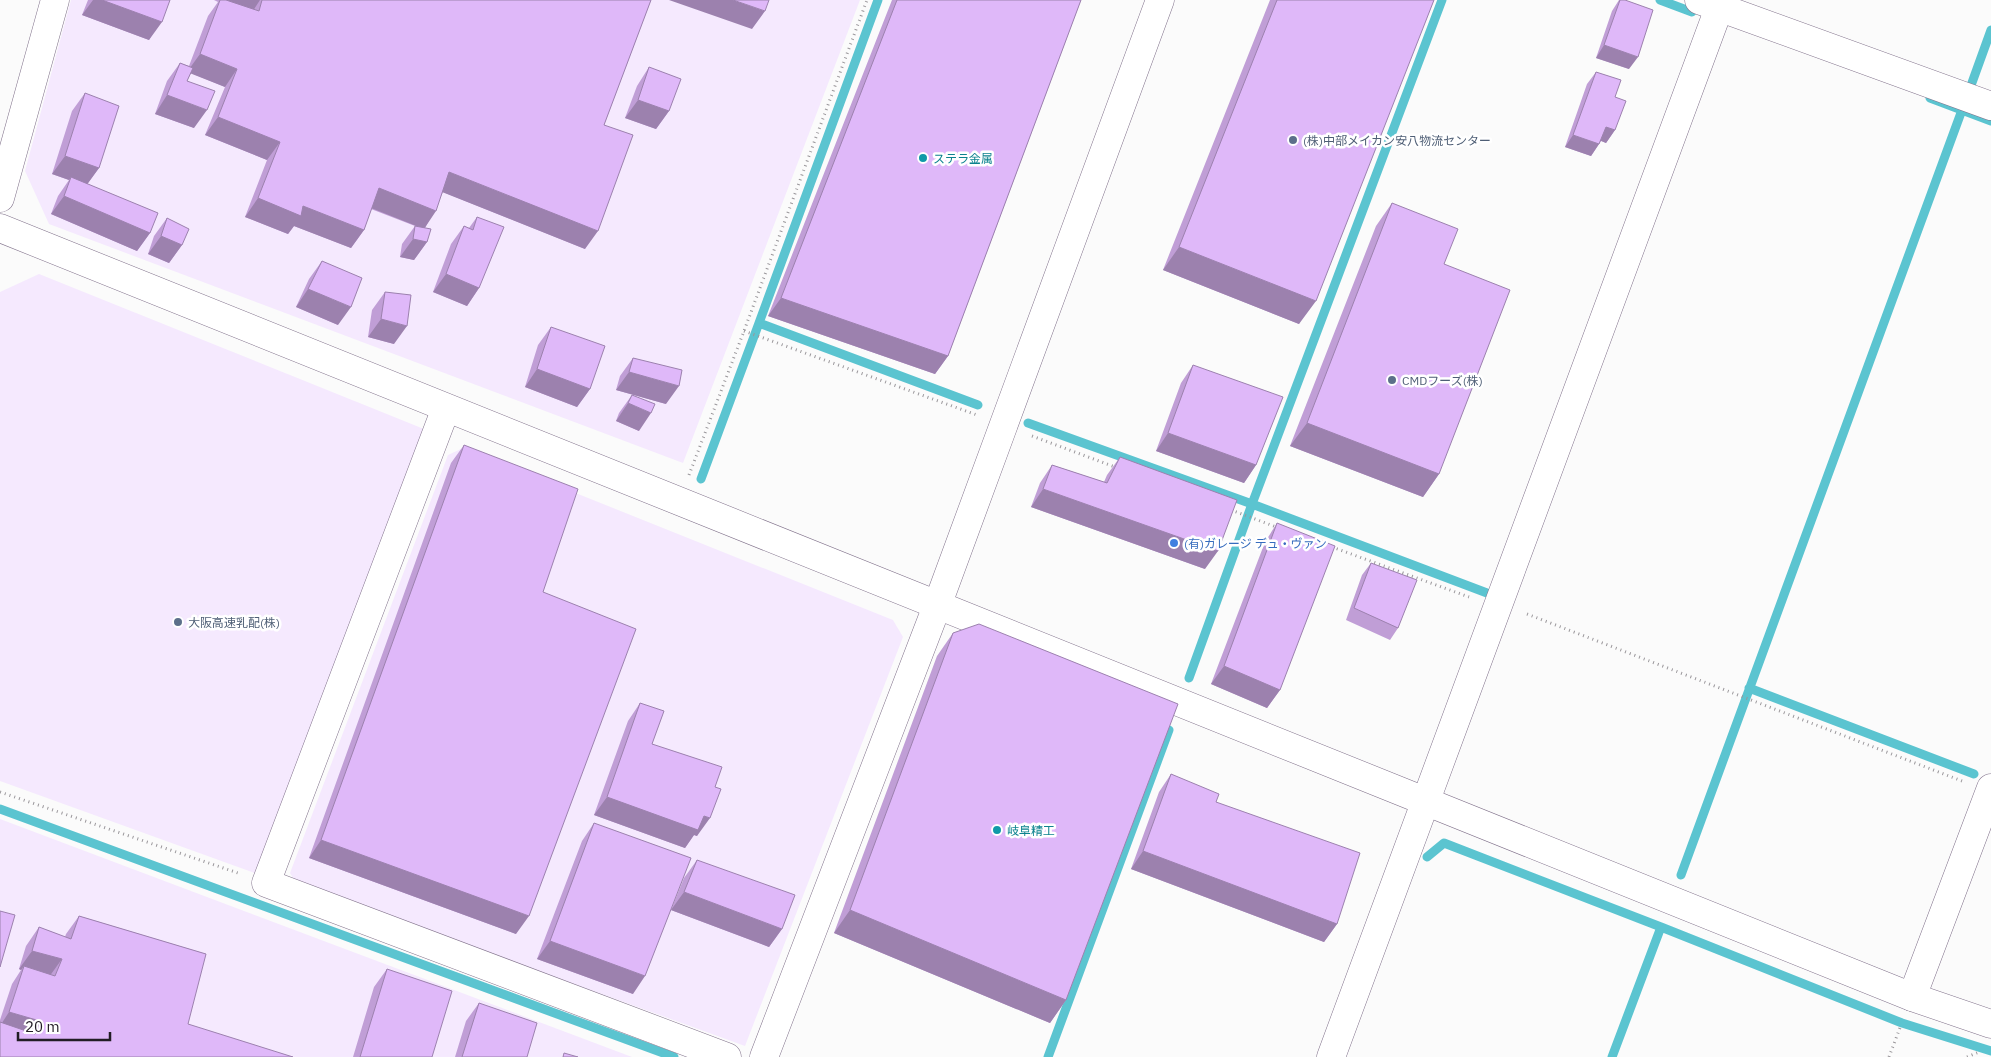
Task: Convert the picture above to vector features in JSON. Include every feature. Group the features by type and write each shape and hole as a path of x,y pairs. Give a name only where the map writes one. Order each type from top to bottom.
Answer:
{"street":[{"path":"0,198 55,0"},
{"path":"764,1057 937,606 1160,0"},
{"path":"1331,1057 1498,605 1714,3 1991,106"},
{"path":"0,228 1912,997 1991,1024"},
{"path":"446,408 266,883 727,1057"},
{"path":"1912,997 1990,790"}],"path":[{"path":"678,502 744,331 867,0"},
{"path":"744,331 1121,469"},
{"path":"1230,509 1285,530"},
{"path":"1331,546 1498,605 1990,790"},
{"path":"0,792 266,883"}],"shaded area":[{"path":"71,0 860,0 683,463 49,224 25,171"},
{"name":"大阪高速乳配(株)","path":"39,274 424,429 260,875 0,781 0,292"},
{"path":"463,448 893,620 903,637 745,1046 296,883 290,873 448,455"},
{"path":"0,819 632,1057 0,1057"}],"building":[{"path":"102,0 170,0 162,22"},
{"path":"220,0 226,0 259,11 262,0 651,0 604,125 633,135 598,231 449,172 436,211 379,188 364,230 303,206 301,216 258,198 280,142 218,117 237,69 200,54"},
{"path":"733,0 769,0 765,11"},
{"name":"ステラ金属","path":"897,0 1081,0 948,356 781,298"},
{"name":"(株)中部メイカン安八物流センター","path":"1277,0 1434,0 1316,301 1179,247"},
{"path":"1620,0 1653,10 1638,57 1604,45"},
{"path":"180,63 193,68 187,81 215,91 207,110 167,95"},
{"path":"649,67 681,79 669,111 638,100"},
{"path":"1596,72 1621,80 1615,97 1626,101 1615,130 1606,127 1599,144 1573,135"},
{"path":"85,93 119,106 99,168 65,156"},
{"path":"71,177 158,213 150,233 64,196"},
{"name":"CMDフーズ(株)","path":"1392,203 1458,229 1444,264 1510,290 1439,474 1307,423"},
{"path":"477,217 504,227 479,288 446,274 464,226 473,230"},
{"path":"167,218 189,229 182,245 161,236"},
{"path":"415,226 431,229 427,242 413,239"},
{"path":"322,261 362,278 351,307 308,289"},
{"path":"385,292 411,295 407,326 381,319"},
{"path":"551,327 605,346 590,389 537,369"},
{"path":"633,358 682,370 679,386 629,372"},
{"path":"1193,365 1283,397 1256,465 1168,433"},
{"path":"632,395 655,404 651,413 628,403"},
{"path":"464,445 578,489 543,592 636,629 529,916 321,840"},
{"path":"1120,457 1237,500 1218,551 1043,489 1052,465 1107,483"},
{"path":"1277,523 1335,546 1280,690 1224,666"},
{"path":"1371,563 1417,580 1398,628 1354,608"},
{"name":"岐阜精工","path":"979,624 1178,704 1066,1000 850,910 953,633"},
{"path":"640,703 664,711 652,744 722,767 715,787 721,789 710,818 704,816 698,830 607,797"},
{"path":"1171,774 1219,794 1216,802 1360,853 1337,924 1143,851"},
{"path":"594,823 691,858 645,976 550,941"},
{"path":"697,860 795,895 782,929 684,892"},
{"path":"0,911 15,915 0,967"},
{"path":"79,916 206,954 188,1024 293,1057 0,1057 0,1022 35,1034 40,1021 9,1012 24,966 55,976 62,959 32,951 39,927 71,939"},
{"path":"387,969 452,991 432,1057 360,1057"},
{"path":"479,1003 537,1023 527,1057 462,1057"},
{"path":"564,1053 578,1057 563,1057"}],"waterway":[{"path":"878,0 759,323 978,405"},
{"path":"1189,678 1252,504 1442,0"},
{"path":"1660,0 1692,12"},
{"path":"1969,91 1991,30"},
{"path":"1930,98 1991,121"},
{"path":"1681,875 1962,110"},
{"path":"701,479 759,323"},
{"path":"1028,423 1252,504 1487,593"},
{"path":"1749,688 1974,774"},
{"path":"1048,1057 1169,730"},
{"path":"0,809 674,1057"},
{"path":"1427,857 1444,843 1661,927 1612,1057"},
{"path":"1661,927 1902,1023 1991,1051"}],"place":[{"name":"(株)中部メイカン安八物流センター","path":"1293,140"},
{"name":"ステラ金属","path":"923,158"},
{"name":"CMDフーズ(株)","path":"1392,380"},
{"name":"(有)ガレージ デュ・ヴァン","path":"1174,543"},
{"name":"大阪高速乳配(株)","path":"178,622"},
{"name":"岐阜精工","path":"997,830"}]}
